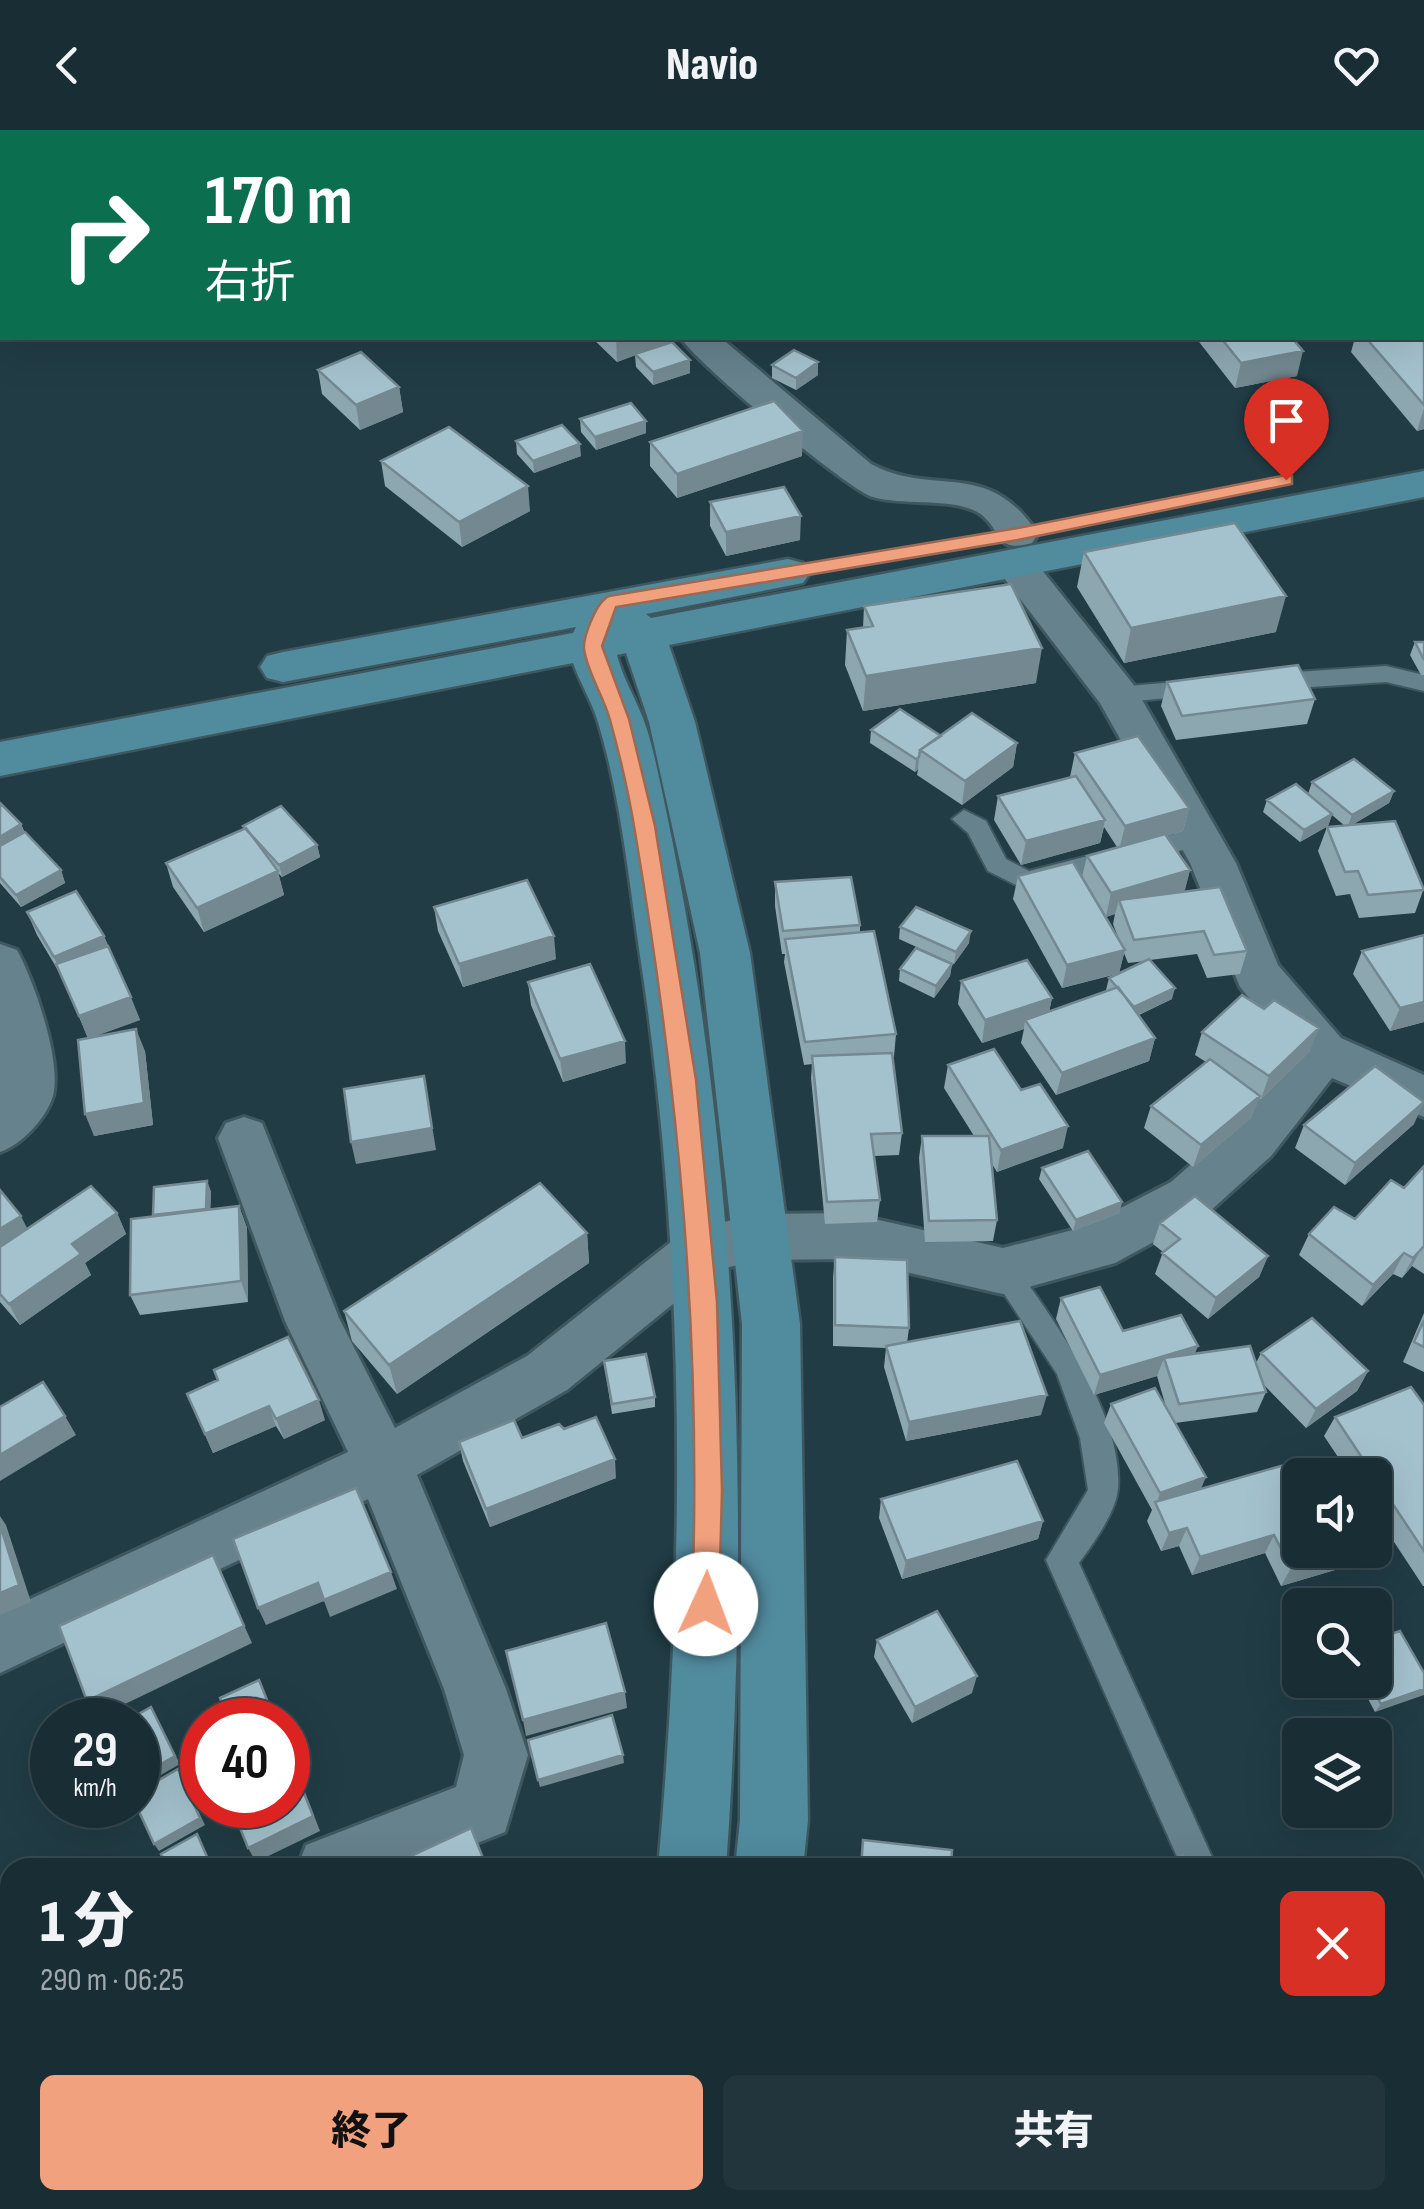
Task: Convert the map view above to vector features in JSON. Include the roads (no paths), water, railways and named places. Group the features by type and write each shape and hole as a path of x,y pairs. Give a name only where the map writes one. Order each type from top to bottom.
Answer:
{"street":[{"path":"701,340 857,473 883,487 925,489 992,502 1017,550 1117,695 1198,837 1256,974 1322,1052 1424,1097"},
{"path":"1017,550 1424,454"},
{"path":"0,759 615,629 1017,550 1424,484"},
{"path":"0,722 615,629"},
{"path":"615,629 672,722 726,953 771,1324 774,1820 771,1858"},
{"path":"615,629 620,719 648,844 685,1080 700,1250 709,1491 699,1792 693,1858"},
{"path":"0,962 23,1034 28,1094 0,1131"},
{"path":"0,1644 383,1464 547,1372 700,1250 762,1237 848,1236 1003,1271 1096,1247 1190,1197 1253,1141 1322,1052"},
{"path":"244,1138 313,1321 383,1464 475,1689 496,1755 482,1809 355,1858"}],"lane":[{"path":"1117,695 1386,674 1424,683"},
{"path":"964,818 978,827 996,865 1026,881 1198,837"},
{"path":"1003,1271 1070,1368 1095,1438 1104,1490 1083,1532 1062,1560 1196,1858"}]}
